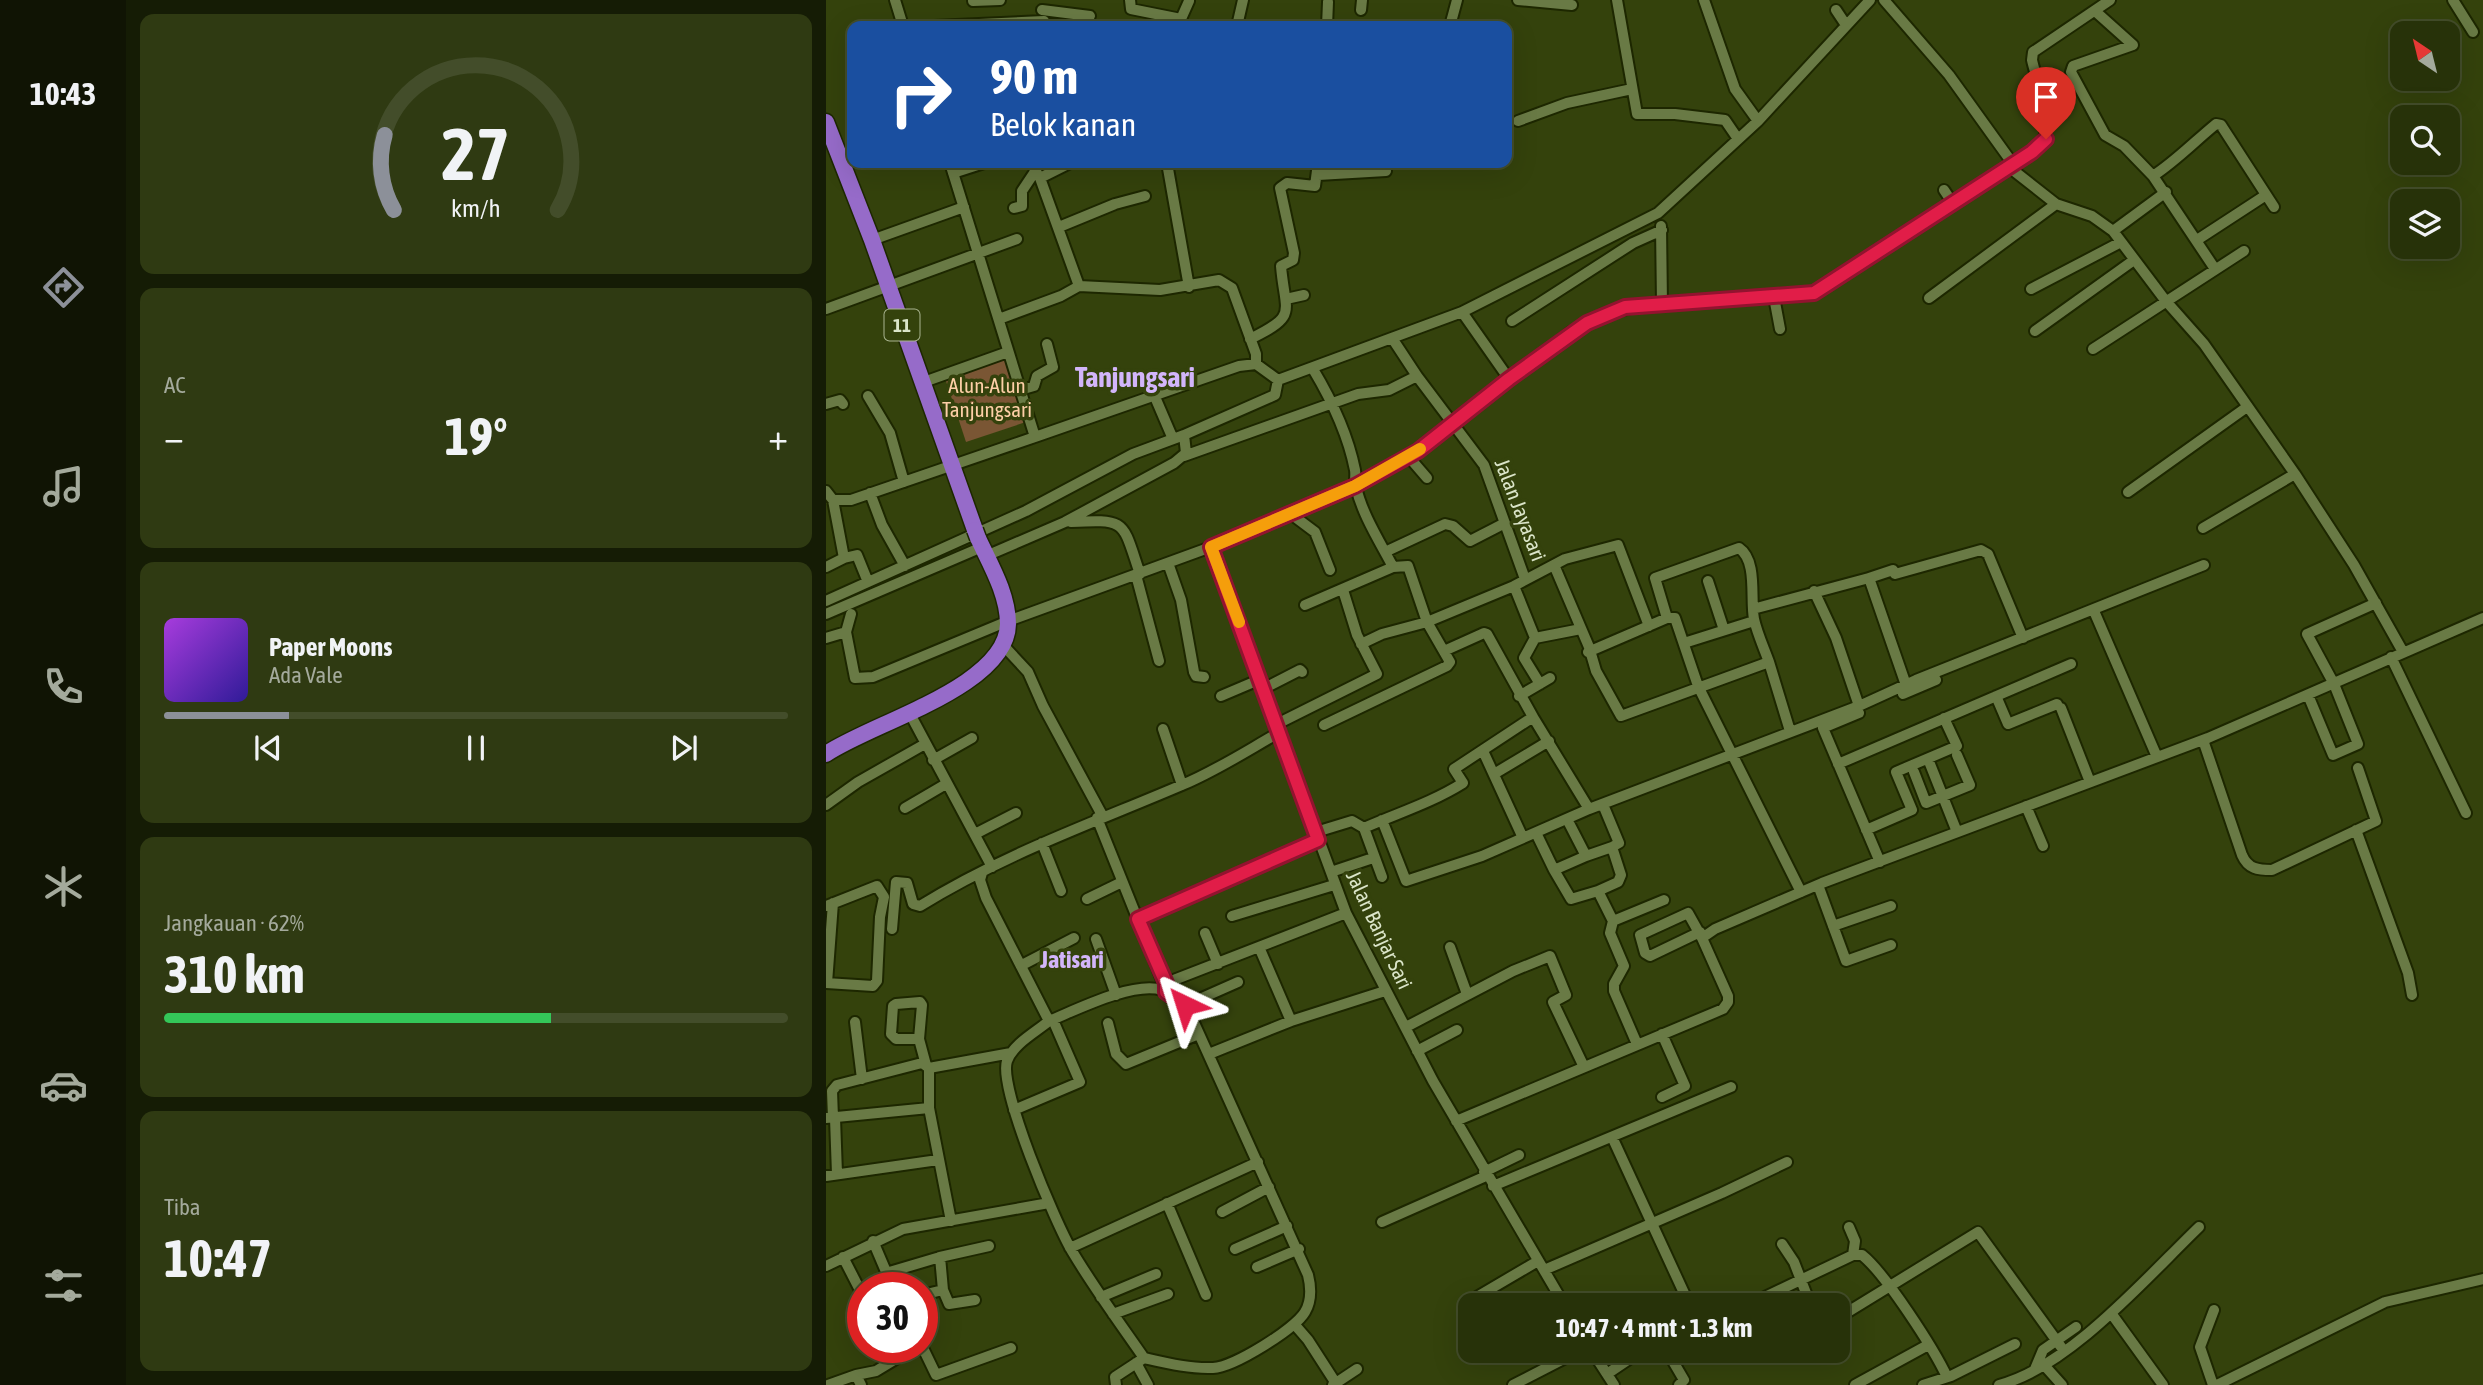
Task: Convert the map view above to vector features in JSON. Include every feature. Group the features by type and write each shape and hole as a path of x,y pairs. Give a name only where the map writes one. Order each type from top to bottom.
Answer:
{"highway":[{"name":"11","path":"826,122 872,240 951,466 980,543 999,583 1008,621 1003,645 982,671 826,754"}],"street":[{"path":"901,21 896,3 908,0"},
{"path":"973,1 1000,0"},
{"path":"1130,0 1131,9 1181,19 1189,1"},
{"path":"1238,21 1243,0"},
{"path":"1451,21 1457,0"},
{"path":"1518,0 1572,5"},
{"path":"1617,0 1639,115 1675,114 1721,119 1728,122 1738,139"},
{"path":"1704,0 1735,89 1758,121"},
{"path":"1278,380 1462,312 1658,213 1758,121 1870,0"},
{"path":"1884,0 1949,75 2011,166 2056,204 2092,216 2113,231 2165,300 2204,344 2295,474 2376,603 2403,652"},
{"path":"851,614 846,632 855,678 861,680 1008,621 1211,547 1355,486 1408,456 1587,323 1625,307 1816,292 2011,166 2046,139 2048,127 2032,61 2033,52 2110,0"},
{"path":"2453,0 2473,32"},
{"path":"1327,21 1328,2"},
{"path":"1836,10 1846,25"},
{"path":"2095,11 2133,45 2073,66 2071,72 2105,135 2124,146 2153,176 2215,269"},
{"path":"979,21 1043,14 1090,16"},
{"path":"1518,121 1567,103 1632,89"},
{"path":"2153,176 2177,161 2186,149 2216,124 2221,125 2274,207"},
{"path":"951,168 1035,437"},
{"path":"1168,168 1189,287"},
{"path":"1250,340 1281,323 1286,299 1281,266 1293,260 1294,253 1280,188 1287,183 1315,186 1318,168"},
{"path":"1014,208 1022,206 1021,191 1035,170"},
{"path":"1035,170 1059,227 1079,286"},
{"path":"1318,175 1386,171"},
{"path":"1944,190 1952,202"},
{"path":"2113,231 2166,192"},
{"path":"1059,227 1145,195"},
{"path":"2197,240 2266,195"},
{"path":"1929,298 2056,204"},
{"path":"872,240 964,207"},
{"path":"1658,213 1661,230 1662,304"},
{"path":"1512,321 1633,243 1661,230"},
{"path":"826,309 1017,239"},
{"path":"2031,289 2121,242"},
{"path":"2093,349 2165,300 2245,251"},
{"path":"2035,331 2134,260"},
{"path":"999,319 1061,296 1079,286 1133,290 1189,287 1219,280 1229,284 1256,354 1256,364"},
{"path":"1286,299 1304,295"},
{"path":"1774,297 1780,329"},
{"path":"1462,312 1509,379"},
{"name":"Jalan Jayasari","path":"1392,338 1484,465 1525,579"},
{"path":"1020,390 1034,386 1037,376 1053,367 1047,344"},
{"path":"921,383 1008,352"},
{"path":"844,558 830,496 851,500 870,494 1239,366 1256,364 1278,380"},
{"path":"1313,369 1331,404 1355,471 1355,486 1393,567"},
{"path":"1065,522 1141,483 1184,456 1358,394 1389,390 1417,376"},
{"path":"826,601 1026,511 1133,454 1275,395 1278,380"},
{"path":"868,396 890,433 904,482"},
{"path":"1154,397 1178,437 1184,456"},
{"path":"826,404 840,400 844,404"},
{"path":"2128,492 2247,407"},
{"path":"1408,456 1427,478"},
{"path":"2203,528 2295,474"},
{"path":"870,494 882,525 905,566"},
{"path":"1291,514 1315,532 1330,570"},
{"path":"826,614 980,543 1065,522 1108,519 1119,524 1128,539 1159,660"},
{"path":"1385,552 1445,524 1453,526 1463,538 1470,541 1505,523"},
{"path":"1361,644 1382,634 1427,622 1514,586 1554,565 1618,545 1649,626"},
{"name":"Jalan Banjar Sari","path":"1211,547 1346,913 1385,991 1485,1174 1557,1293"},
{"path":"1667,618 1655,578 1662,573 1739,548 1744,552 1752,577 1754,621 1790,731"},
{"path":"1753,608 1893,570 1895,575 1981,550 1988,554 2023,638"},
{"path":"826,567 857,555 869,582"},
{"path":"1168,563 1181,600 1194,672 1204,677"},
{"path":"1554,565 1588,652 1621,716 1769,662"},
{"path":"1382,820 1406,881 1482,856 1589,809 1859,706 2204,565"},
{"path":"1305,605 1393,567 1408,566 1427,622 1450,662 1447,666 1324,725"},
{"path":"1869,578 1906,685"},
{"path":"1708,581 1724,630"},
{"path":"1514,586 1535,638"},
{"path":"1343,590 1361,644 1386,695"},
{"path":"1814,591 1836,638 1859,706"},
{"path":"2308,695 2333,755 2359,743 2334,684 2307,634 2376,603"},
{"path":"2094,611 2157,757"},
{"path":"1588,652 1667,618 1675,618 1698,686 1801,892"},
{"path":"1456,1121 1716,1013 1728,1002 1701,935 1693,917 1686,913 1640,935 1645,953 1650,957 1701,935 1801,892 1818,885 2203,740 2483,618"},
{"path":"1684,643 1754,621"},
{"path":"1535,638 1581,629"},
{"path":"826,638 846,632"},
{"path":"1444,651 1487,634 1519,696 1589,809"},
{"path":"1535,638 1524,658 1540,684"},
{"path":"1003,645 1028,672 1100,816 1122,882 1166,987 1185,1005 1209,1054 1298,1249 1311,1293 1306,1311 1295,1325 1216,1368 1140,1360 1115,1377 1116,1385"},
{"path":"1880,862 1823,728 2006,649"},
{"path":"2390,657 2466,813"},
{"path":"1838,764 2071,664"},
{"path":"1221,696 1300,670 1303,672"},
{"path":"892,929 896,882 907,883 914,904 920,906 992,867 1100,816 1182,785 1377,674"},
{"path":"1519,696 1550,678"},
{"path":"1996,696 2008,724 2059,706 2090,782"},
{"path":"909,712 992,867"},
{"path":"1364,828 1430,803 1463,783 1454,769 1533,718"},
{"path":"1866,830 1912,810 1896,772 1957,747 1944,718"},
{"path":"1163,729 1182,785"},
{"path":"933,760 972,738"},
{"path":"2203,740 2246,864 2257,870 2272,870 2377,818 2358,768"},
{"path":"1493,774 1549,741"},
{"path":"826,805 858,782 925,744"},
{"path":"1483,751 1523,838"},
{"path":"1914,772 1926,803 1970,785 1958,755"},
{"path":"1930,764 1957,832"},
{"path":"905,808 946,784"},
{"path":"2026,806 2043,846"},
{"path":"1554,870 1619,843 1604,807"},
{"path":"975,834 1016,813"},
{"path":"1138,919 1352,821 1364,828 1382,877"},
{"path":"1569,823 1586,856"},
{"path":"2356,830 2408,973 2412,995"},
{"path":"1538,836 1571,899 1598,891 1621,877 1612,847"},
{"path":"1042,843 1061,891"},
{"path":"1331,872 1373,858"},
{"path":"982,873 980,880 986,898 1051,1020 1080,1082 1014,1110"},
{"path":"1087,898 1122,882"},
{"path":"1232,916 1334,885"},
{"path":"1818,885 1846,961 1891,945"},
{"path":"877,886 881,889 884,897 880,917 880,971 873,986 827,983 830,904 877,886"},
{"path":"1598,891 1613,921 1611,933 1624,966 1614,984 1614,990 1637,1044"},
{"path":"1613,921 1664,900"},
{"path":"1833,926 1891,905"},
{"path":"1148,1385 1140,1360 1070,1248 1049,1203 1014,1110 1006,1069 1011,1054 1051,1020 1116,995 1166,987 1346,913"},
{"path":"1205,933 1218,964"},
{"path":"1022,965 1074,938"},
{"path":"1096,939 1116,995"},
{"path":"1259,947 1290,1021"},
{"path":"1450,947 1467,994"},
{"path":"1406,1027 1467,994 1550,956 1566,995 1553,1002 1584,1067"},
{"path":"1185,1005 1238,982"},
{"path":"1209,1054 1290,1021 1385,991"},
{"path":"855,1022 862,1079"},
{"path":"1108,1023 1116,1054 1126,1064 1199,1034"},
{"path":"1417,1051 1457,1030"},
{"path":"1662,1034 1694,1103"},
{"path":"919,1039 928,1066 929,1108 951,1221"},
{"path":"938,1160 831,1175 832,1091 837,1085 918,1064 928,1066 1011,1054"},
{"path":"1662,1097 1685,1086"},
{"path":"1493,1186 1562,1156 1613,1139 1731,1087"},
{"path":"831,1118 929,1108"},
{"path":"1613,1139 1684,1293"},
{"path":"1382,1222 1485,1174 1518,1155"},
{"path":"1070,1248 1258,1162"},
{"path":"1485,1293 1541,1266 1722,1194 1787,1162"},
{"path":"1222,1212 1269,1187"},
{"path":"826,1266 873,1241 903,1229 1049,1203"},
{"path":"1167,1203 1206,1295"},
{"path":"1235,1249 1287,1226"},
{"path":"1849,1227 1855,1241 1853,1255"},
{"path":"1999,1385 2023,1379 2064,1351 2111,1313 2200,1227"},
{"path":"1850,1310 1980,1232 2064,1351"},
{"path":"873,1241 886,1272"},
{"path":"1782,1244 1806,1293"},
{"path":"889,1272 989,1246"},
{"path":"1257,1267 1298,1249"},
{"path":"1774,1293 1853,1255 1861,1255 1871,1262 1889,1286 1951,1380"},
{"path":"843,1257 851,1272"},
{"path":"940,1257 943,1290 949,1304 975,1300"},
{"path":"1101,1297 1156,1274"},
{"path":"2214,1310 2200,1347 2215,1385 2385,1303 2483,1279"},
{"path":"938,1291 943,1290"},
{"path":"1113,1314 1168,1294"},
{"path":"2111,1313 2163,1385"},
{"path":"1295,1325 1308,1340 1335,1384 1357,1368"},
{"path":"2040,1367 2043,1350 2076,1327"},
{"path":"1923,1385 1951,1380 2015,1344"},
{"path":"1855,1385 1928,1345"},
{"path":"930,1363 938,1380 1011,1348"},
{"path":"828,1385 858,1380 889,1363"},
{"path":"1513,1385 1556,1363"},
{"path":"1600,1363 1614,1385"},
{"path":"1607,1374 1623,1363"},
{"path":"1675,1363 1684,1380 1679,1385"},
{"path":"2040,1367 2062,1385"}],"green space":[{"name":"Alun-Alun Tanjungsari","path":"1007,355 1029,421 966,442 944,375"}],"slow traffic":[{"path":"1239,622 1211,547 1355,486 1420,449"}],"district":[{"name":"Tanjungsari","path":"1135,377"},
{"name":"Jatisari","path":"1072,960"}],"route":[{"path":"1185,1005 1166,992 1166,983 1138,919 1256,864 1318,840 1265,688 1211,547 1355,486 1418,451 1572,332 1610,313 1625,307 1648,304 1814,293 1870,254 2032,152 2046,139"}]}
